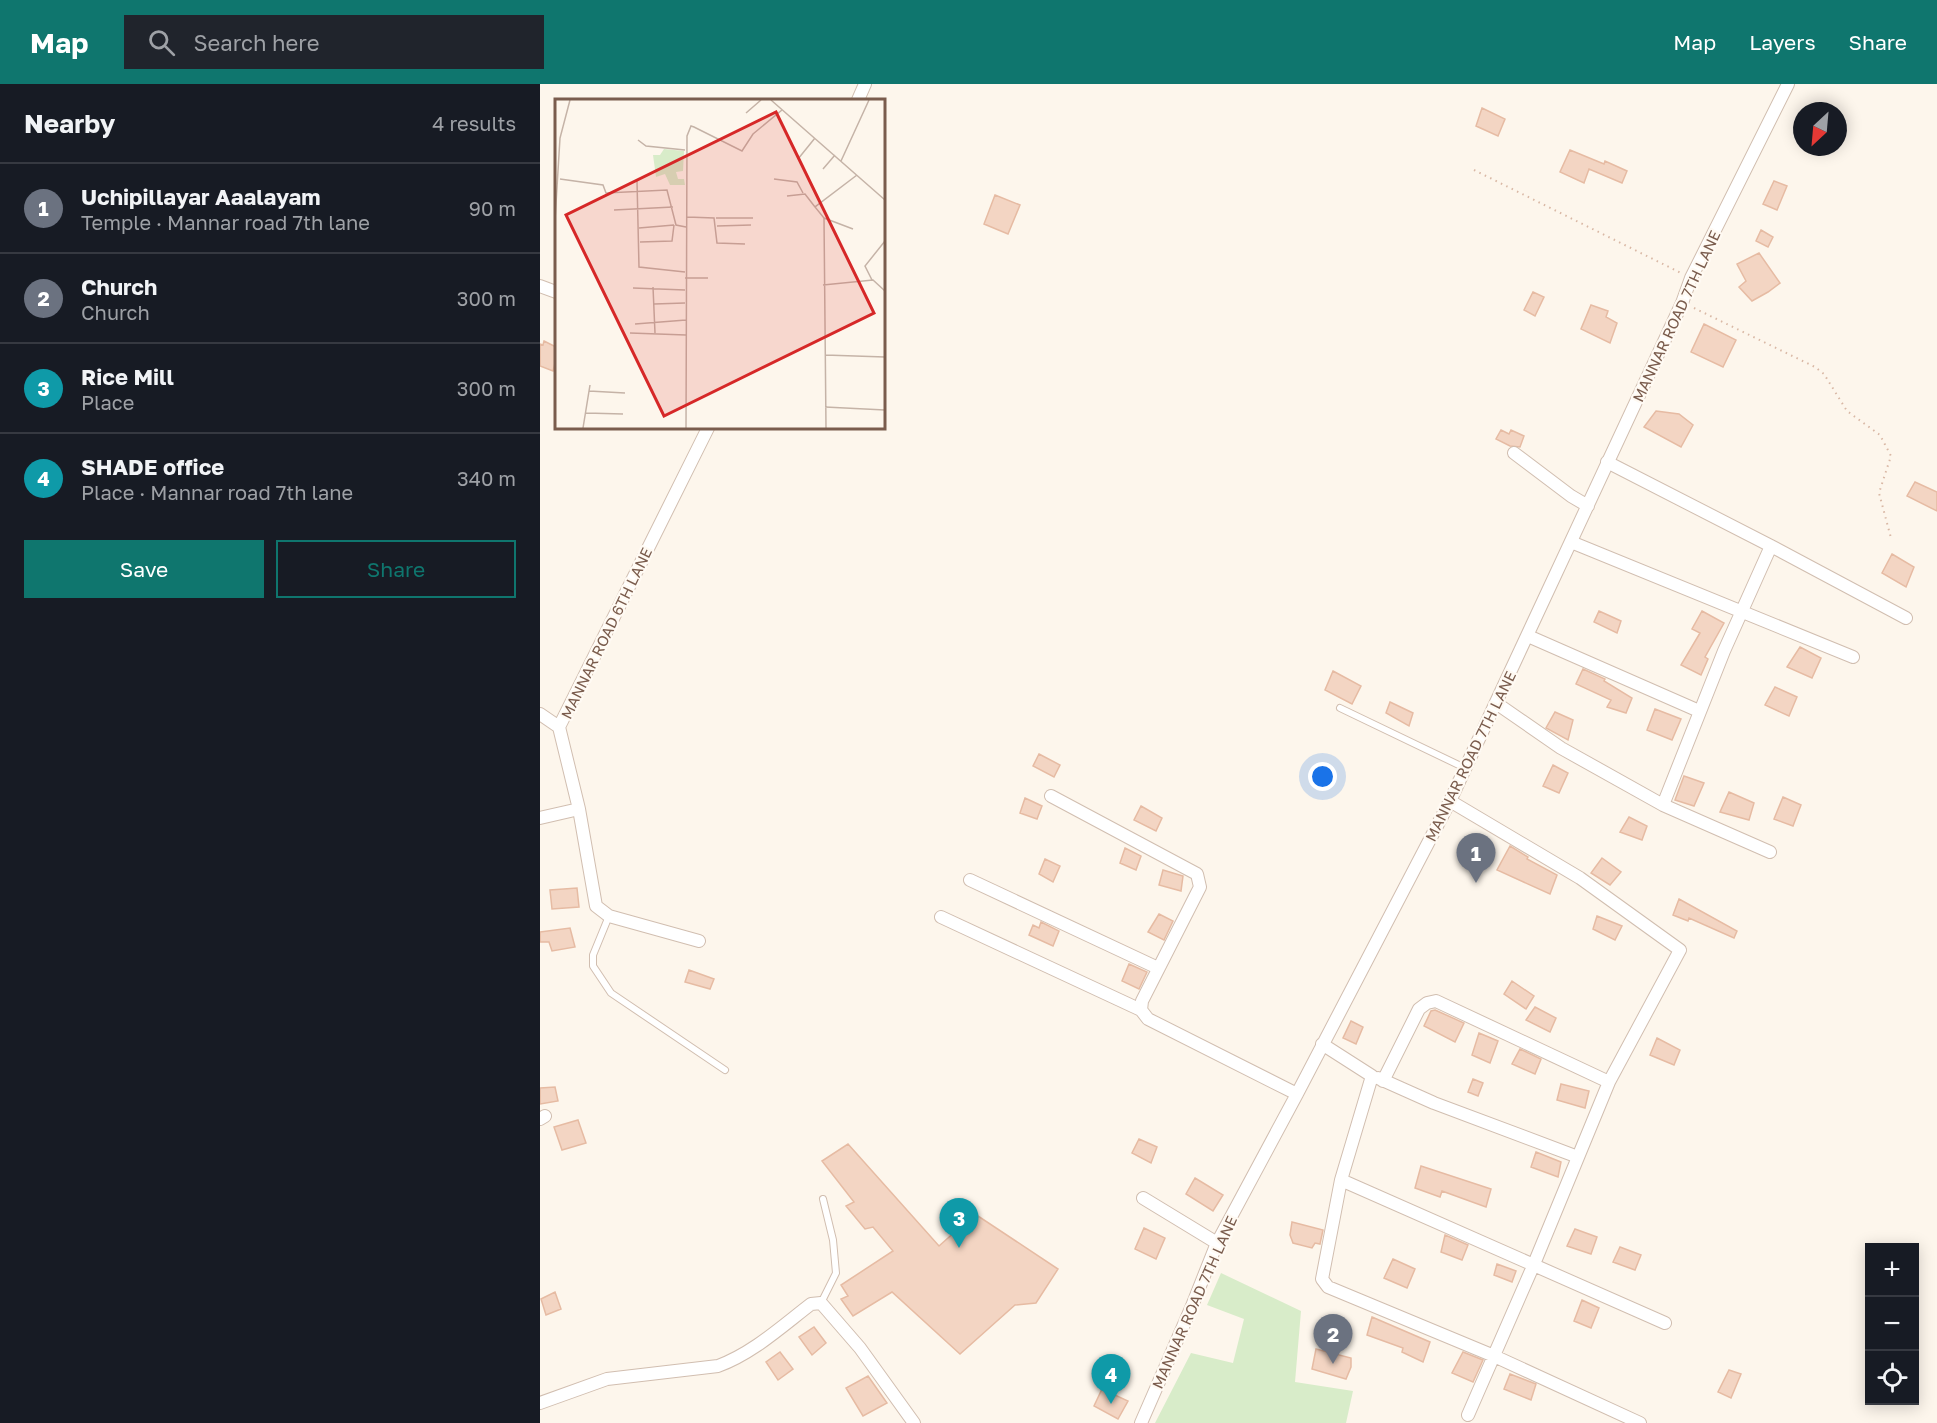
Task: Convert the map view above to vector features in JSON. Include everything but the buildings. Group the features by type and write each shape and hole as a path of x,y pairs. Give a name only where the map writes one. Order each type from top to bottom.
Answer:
{"street":[{"path":"858,99 865,84"},
{"name":"MANNAR ROAD 7TH LANE","path":"1141,1423 1217,1243 1450,801 1682,303 1691,278 1788,84"},
{"path":"540,286 555,292"},
{"name":"MANNAR ROAD 6TH LANE","path":"609,916 596,906 579,809 559,727 708,429"},
{"path":"1514,453 1588,506"},
{"path":"1608,462 1906,618"},
{"path":"1571,542 1853,657"},
{"path":"1663,805 1740,612 1771,546"},
{"path":"1528,636 1700,711"},
{"path":"1496,703 1561,748 1663,805 1770,852"},
{"path":"540,714 559,727"},
{"path":"1051,796 1197,873 1200,886 1142,1001 1141,1010"},
{"path":"1450,801 1580,878 1680,950 1609,1082 1534,1264 1468,1415"},
{"path":"540,818 579,809"},
{"path":"970,880 1158,968"},
{"path":"609,916 699,941"},
{"path":"941,917 1141,1010 1148,1019 1297,1095"},
{"path":"1609,1082 1436,1001 1427,1003 1419,1009 1378,1078 1341,1180 1322,1279 1328,1287 1494,1356 1640,1423"},
{"path":"1322,1044 1378,1078 1434,1103 1578,1157"},
{"path":"1341,1180 1665,1323"},
{"path":"1143,1198 1217,1243"},
{"path":"540,1403 607,1379 718,1366 750,1351 811,1304 821,1303 860,1348 914,1423"}],"lane":[{"path":"1340,708 1465,769"},
{"path":"609,916 593,955 593,966 611,993 725,1070"},
{"path":"821,1303 836,1273 834,1240 823,1199"}],"path":[{"path":"1474,170 1691,278"},
{"path":"1682,303 1815,367 1824,374 1847,411 1880,435 1891,456 1880,493 1891,538"}],"green space":[{"path":"1221,1273 1301,1311 1295,1382 1353,1391 1346,1423 1155,1423 1191,1353 1233,1363 1244,1319 1207,1305"}],"place":[{"name":"Uchipillayar Aaalayam","path":"1476,883"},
{"name":"Rice Mill","path":"959,1248"},
{"name":"Church","path":"1333,1364"},
{"name":"SHADE office","path":"1111,1404"}]}
